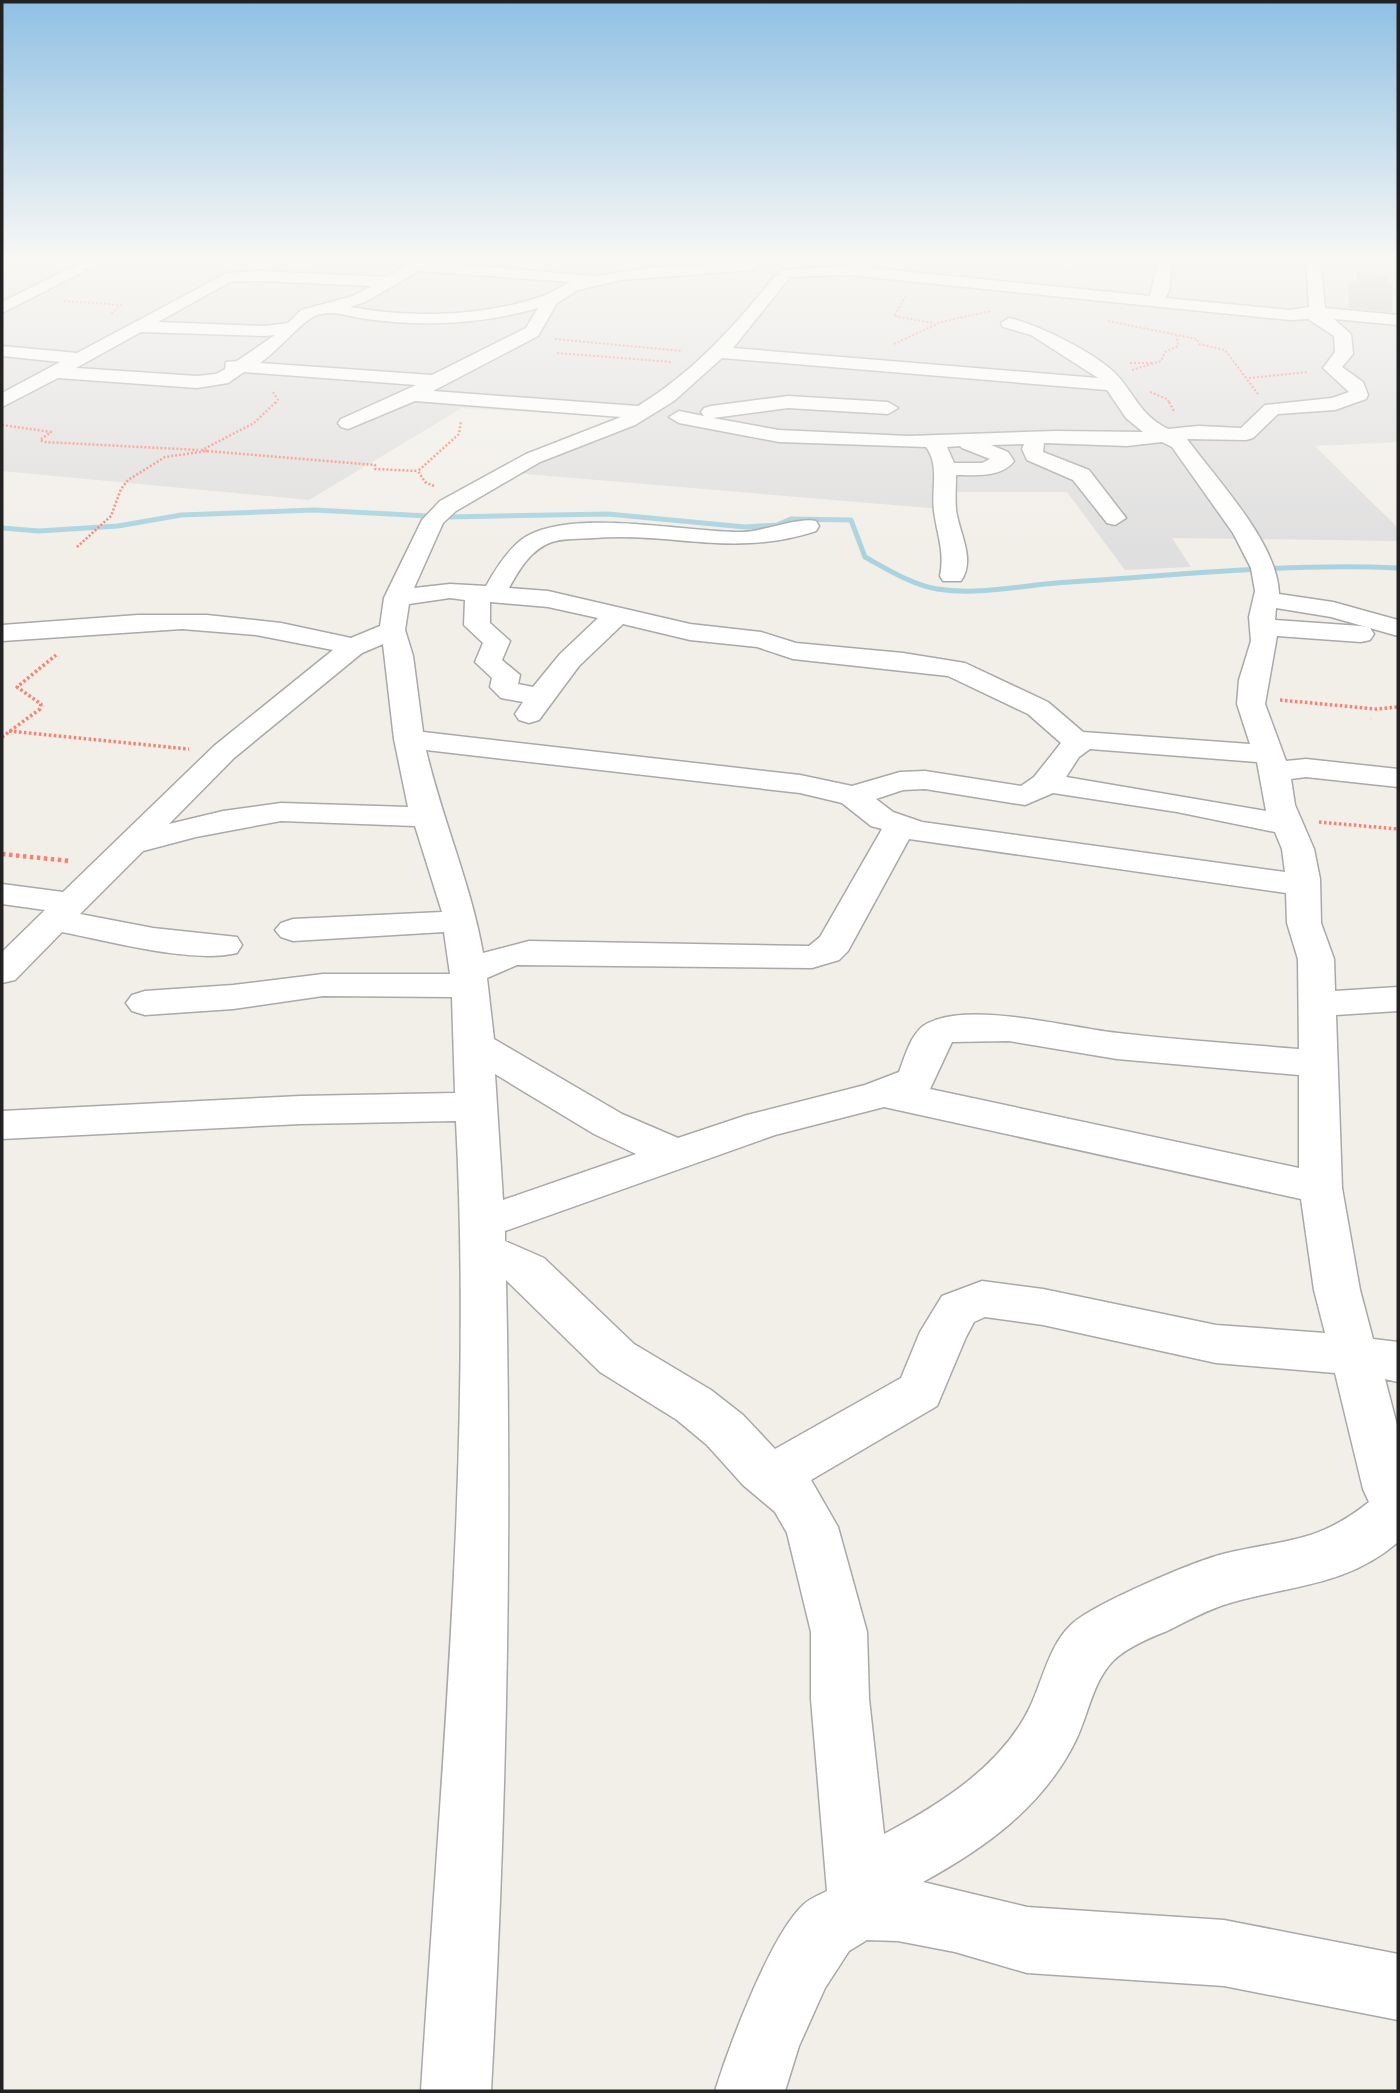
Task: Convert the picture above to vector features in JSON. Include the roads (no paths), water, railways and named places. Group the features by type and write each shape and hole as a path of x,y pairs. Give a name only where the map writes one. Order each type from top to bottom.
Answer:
{"street":[{"path":"41,355 76,358"},
{"path":"2,401 83,355"},
{"path":"246,367 262,355"},
{"path":"348,423 437,386 491,355"},
{"path":"381,625 446,509 533,458 645,412 682,386 715,355"},
{"path":"756,355 1111,380"},
{"path":"750,2091 767,2038 802,1965 826,1928 859,1895 991,1802 1030,1761 1054,1723 1066,1685 1092,1643 1124,1622 1224,1579 1322,1559 1363,1539 1398,1509 1389,1489 1337,1290 1321,1188 1316,959 1304,923 1298,849 1279,805 1271,763 1255,721 1252,695 1265,613 1263,568 1244,532 1185,450 1148,427 1133,414 1111,380 1073,355"},
{"path":"56,372 176,380 198,368 246,367 437,386 645,412 772,436 934,442 1169,438 1198,432 1246,434 1272,409 1335,404 1359,395 1356,386 1334,371 1331,365 1343,355"},
{"path":"960,370 973,356"},
{"path":"892,365 886,397 892,422 925,433 934,442 944,460 945,510 957,552 953,576"},
{"path":"437,386 497,382"},
{"path":"644,387 682,386"},
{"path":"680,417 788,402 888,408"},
{"path":"1037,439 1032,449 1034,456 1081,475 1115,517"},
{"path":"945,469 985,469 1004,461 1001,456 961,441"},
{"path":"619,615 583,644 553,677 535,705 504,687 506,675 488,662 497,641 477,625 486,593 528,547 551,534 633,530 688,537 738,538 783,535 808,526"},
{"path":"2,972 224,752 422,593 486,593 548,599 690,632 761,640 793,651 904,661 955,669 1030,703 1050,716 1077,743"},
{"path":"1265,613 1333,610 1398,628"},
{"path":"1265,613 1298,632 1398,636"},
{"path":"2,633 68,631 154,622 212,622 315,636 381,625"},
{"path":"381,625 400,656 410,739 427,816 448,874 461,921 475,1045 475,1107 483,1236 484,1414 478,1668 465,1965 456,2091"},
{"path":"410,739 800,784 853,796 882,819 900,827 1303,885"},
{"path":"853,796 900,781 925,780 1025,796 1040,791 1048,783 1077,743 1098,739 1398,778"},
{"path":"1048,783 1285,822"},
{"path":"117,856 253,816 284,812 391,818 427,816"},
{"path":"145,1003 233,997 323,985 469,979 508,956 529,952 812,957 826,953 842,932 900,827"},
{"path":"2,894 153,939 224,945"},
{"path":"293,930 461,921"},
{"path":"1317,1005 1368,999 1398,999"},
{"path":"483,1236 558,1200 674,1154 777,1120 887,1094 915,1081 931,1041 940,1032 958,1029 1009,1029 1116,1046 1319,1064"},
{"path":"475,1045 608,1124 674,1154"},
{"path":"887,1094 1321,1188"},
{"path":"2,1125 301,1110 475,1107"},
{"path":"483,1236 528,1270 617,1358 694,1405 725,1430 793,1496 812,1527 839,1632 840,1699 859,1895"},
{"path":"771,1477 920,1392 944,1332 958,1309 982,1299 1125,1323 1216,1344 1353,1355 1398,1362"},
{"path":"859,1895 898,1909 956,1920 1027,1940 1224,1953 1398,1987"}],"waterway":[{"path":"2,528 39,531 118,526 181,515 314,510 447,517 608,514 745,527 777,525 791,519 851,520 865,557 918,584 954,591 1275,568 1398,568"}]}
